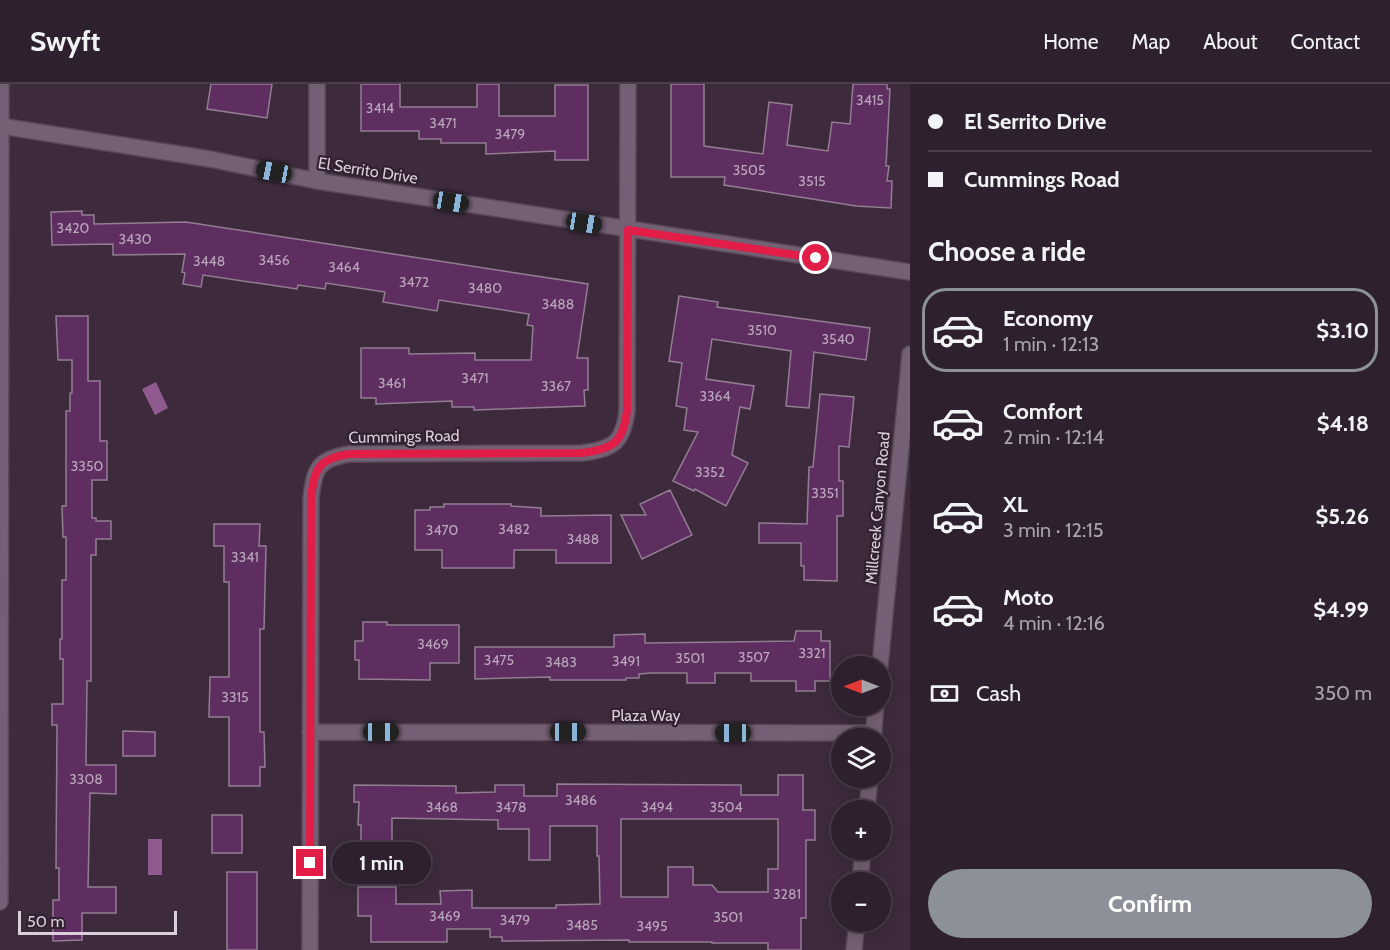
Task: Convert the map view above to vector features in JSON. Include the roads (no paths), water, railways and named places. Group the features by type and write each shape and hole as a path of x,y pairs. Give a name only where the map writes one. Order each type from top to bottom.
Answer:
{"street":[{"path":"0,902 2,84"},
{"path":"317,84 317,181"},
{"path":"628,84 628,230"},
{"name":"El Serrito Drive","path":"1,127 210,159 317,181 910,272"},
{"name":"Cummings Road","path":"310,950 311,499 314,480 320,464 328,459 349,454 582,453 604,450 614,445 621,435 627,411 628,230"},
{"name":"Millcreek Canyon Road","path":"881,656 910,354"},
{"name":"Plaza Way","path":"310,732 831,735"},
{"path":"854,950 856,932"}]}
